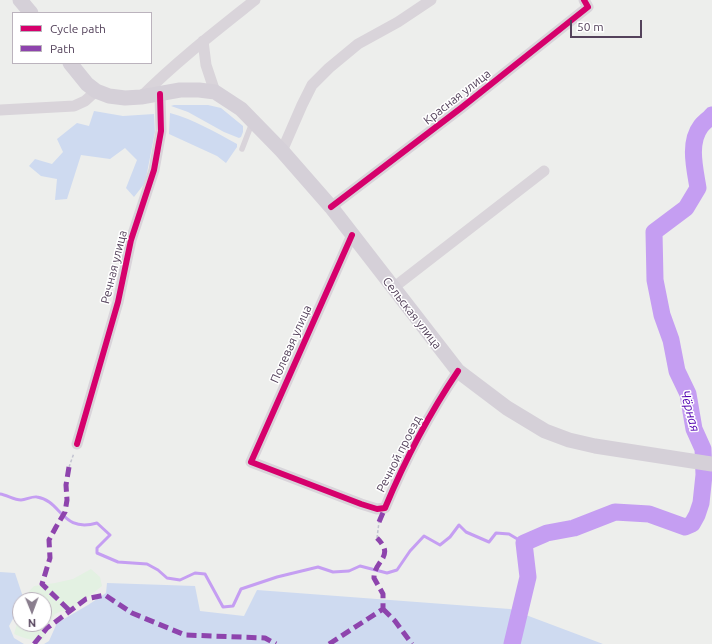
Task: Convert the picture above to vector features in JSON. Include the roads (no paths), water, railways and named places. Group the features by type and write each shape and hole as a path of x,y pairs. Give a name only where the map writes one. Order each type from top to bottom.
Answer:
{"main road":[{"path":"20,0 29,12"},
{"path":"71,64 87,84 103,93 125,98 186,90 215,92"},
{"name":"Сельская улица","path":"215,92 241,110 253,121 282,151 331,207 458,371 507,408 545,431 569,440 594,446 712,464"}],"street":[{"path":"141,97 203,41 256,0"},
{"path":"282,151 312,85 329,68 358,44 398,22 431,0"},
{"name":"Красная улица","path":"331,207 462,108 588,7 584,0"},
{"path":"203,41 206,65 215,92"},
{"path":"0,110 74,106 103,93"},
{"name":"Речная улица","path":"77,444 118,302 131,240 154,170 161,131 160,94"},
{"path":"393,288 544,171"},
{"name":"Полевая улица","path":"251,462 352,235"},
{"name":"Речной проезд","path":"251,462 361,504 377,509 385,508 402,468 442,394 458,371"}],"lane":[{"path":"242,149 253,121"}],"waterway":[{"name":"Чёрная","path":"512,644 528,577 524,543 547,533 574,528 615,512 649,514 685,527 692,524 697,515 701,503 704,475 703,449 694,429 688,394 677,371 671,340 662,315 655,280 654,232 686,208 698,188 694,165 695,140 701,126 712,115"},
{"path":"0,494 21,500 37,497 52,504 63,515 76,524 85,525 97,523 110,535 97,548 97,553 118,562 147,564 158,570 167,578 180,580 195,573 205,574 223,607 233,606 241,589 277,577 318,567 333,572 349,571 360,566 387,573 397,570 410,551 424,536 440,545 450,537 459,525 466,532 489,542 496,533 509,534 524,543"}]}
